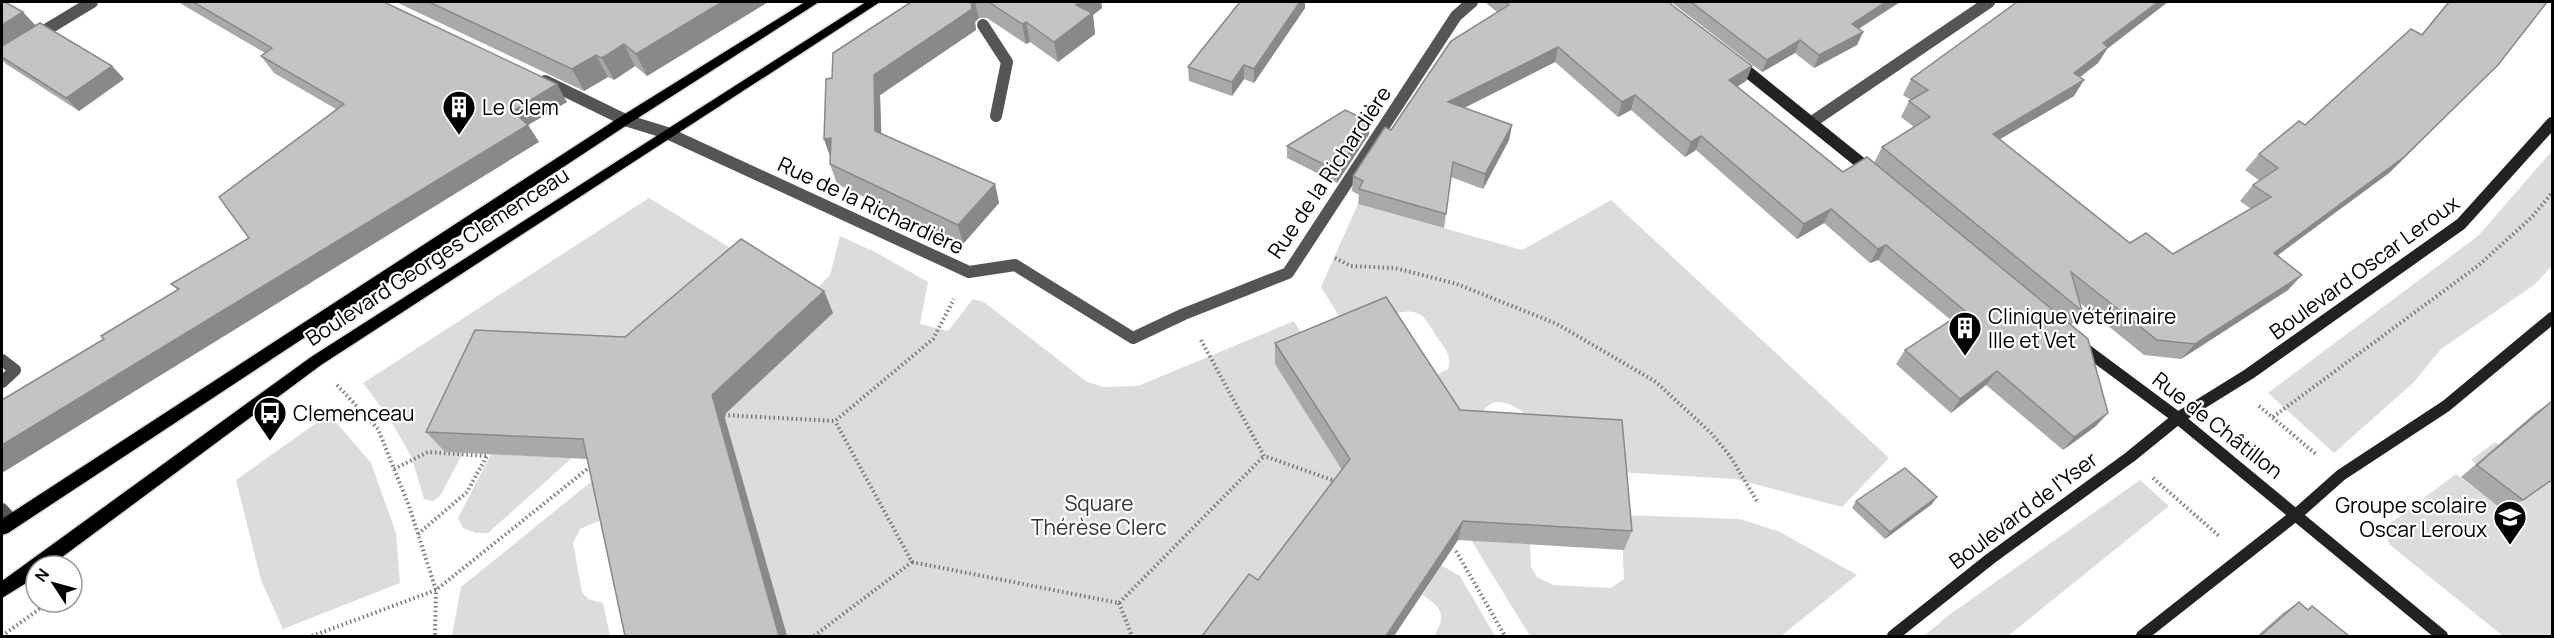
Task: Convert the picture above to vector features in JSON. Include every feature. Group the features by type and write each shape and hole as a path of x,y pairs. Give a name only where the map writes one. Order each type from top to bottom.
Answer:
{"main road":[{"name":"Boulevard Georges Clemenceau","path":"5,519 625,120 813,2"},
{"name":"Boulevard Georges Clemenceau","path":"52,554 316,361 667,133 874,2"},
{"path":"1731,58 1884,182"},
{"name":"Boulevard Oscar Leroux","path":"2178,418 2234,384 2462,224 2553,123"},
{"path":"2142,636 2297,514 2341,475 2445,406 2553,318"},
{"name":"Rue de Châtillon","path":"2073,339 2178,418 2442,636"},
{"name":"Boulevard de l'Yser","path":"1893,636 1990,559 2130,457 2178,418"},
{"name":"Boulevard Georges Clemenceau","path":"2,590 24,574"}],"street":[{"path":"22,45 92,2"},
{"name":"Rue de la Richardière","path":"537,78 625,120 667,133 969,272 1015,265 1133,338 1184,314 1288,273 1456,16 1472,2"},
{"path":"1812,122 1989,2"},
{"path":"983,25 1007,62 996,116"},
{"path":"2,360 15,370 2,382"}],"path":[{"path":"2273,417 2479,265 2532,217 2553,193"},
{"path":"1308,244 1350,266 1395,268 1457,284 1557,324 1656,382 1711,433 1730,456 1758,503"},
{"path":"724,416 836,421 933,339 969,272"},
{"path":"1212,356 1264,456 1340,483"},
{"path":"316,361 378,429 418,534 436,590 435,636"},
{"path":"2234,384 2341,475"},
{"path":"836,421 912,562"},
{"path":"394,470 428,452 487,455 467,492 418,534"},
{"path":"1119,603 1264,456"},
{"path":"2130,457 2242,556"},
{"path":"312,636 436,590 599,460"},
{"path":"1456,552 1505,636"},
{"path":"814,636 912,562 1119,603"},
{"path":"1119,603 1132,636"},
{"path":"2,636 32,614"}],"green space":[{"path":"2552,151 2552,266 2534,285 2441,349 2413,383 2334,453 2268,393 2478,236"},
{"path":"649,198 752,261 446,452 463,453 440,496 433,501 424,499 412,458 388,416 363,383"},
{"path":"1611,200 1889,458 1842,507 1735,479 1617,472 1525,434 1523,412 1506,403 1492,403 1487,407 1480,421 1479,432 1424,381 1448,369 1449,357 1423,317 1416,313 1398,313 1349,332 1321,287 1358,204 1522,250"},
{"name":"Square Thérèse Clerc","path":"840,236 875,252 928,282 920,324 948,331 973,299 984,302 1087,382 1104,387 1138,386 1294,321 1310,348 1349,479 1217,636 787,636 724,415 833,313 809,297 830,275"},
{"path":"329,414 371,463 396,533 400,583 283,629 261,580 236,480"},
{"name":"Groupe scolaire Oscar Leroux","path":"2495,442 2540,473 2552,462 2552,636 2503,636 2390,545 2383,529 2456,474 2505,512 2523,499 2471,460"},
{"path":"491,454 572,458 488,533 476,533 463,528 458,518"},
{"path":"602,473 612,515 580,529 573,543 582,592 588,599 603,603 610,636 452,636 461,587"},
{"path":"2140,480 2169,506 2008,636 1924,636 1949,615"},
{"path":"1621,515 1740,519 1780,532 1857,575 1781,636 1530,636 1471,540 1530,544 1531,567 1537,577 1553,585 1611,588 1624,579"},
{"path":"1441,565 1460,576 1495,636 1434,636 1440,623 1440,612 1422,595"}],"building":[{"path":"2,2 5,2 23,12 2,25"},
{"path":"193,2 384,2 557,84 513,111 528,125 2,445 2,400 104,339 101,336 179,289 171,284 249,238 219,197 344,104 261,56 272,48"},
{"path":"429,2 722,2 636,54 624,44 602,58 596,55 572,69"},
{"path":"911,2 971,2 972,9 874,75 875,131 995,184 958,225 830,164 831,138 824,139 826,79 832,78 833,53"},
{"path":"989,2 1081,2 1076,5 1092,13 1054,42 1026,22 1022,24"},
{"path":"1240,2 1300,2 1254,69 1244,65 1232,82 1188,67"},
{"path":"1505,2 1668,2 1752,66 1729,80 1843,172 1867,157 2088,339 2108,413 2074,437 1997,371 1960,399 1905,350 1965,311 1886,245 1878,249 1831,209 1804,224 1701,136 1691,142 1635,95 1622,102 1558,47 1448,102 1512,125 1485,174 1453,162 1446,214 1359,189 1363,181 1353,176 1385,127 1391,130 1451,41 1509,5"},
{"path":"1691,2 1886,2 1852,24 1863,32 1819,55 1800,40 1767,60"},
{"path":"2017,2 2158,2 2103,43 2108,47 2074,73 2084,80 1993,134 2130,243 2146,233 2173,254 2271,197 2253,185 2278,168 2259,154 2299,121 2305,125 2411,29 2422,35 2449,2 2547,2 2498,65 2404,157 2274,253 2302,275 2195,344 2157,340 2071,272 2082,311 1882,147 1930,117 1909,101 1928,90 1911,79"},
{"path":"40,23 112,66 66,98 2,57 2,46"},
{"path":"1345,110 1370,122 1337,171 1287,146"},
{"path":"741,239 824,291 712,395 779,636 625,636 583,439 426,432 475,330 625,337"},
{"path":"1386,297 1460,410 1622,420 1632,531 1463,521 1386,636 1202,636 1249,574 1258,580 1350,459 1275,343"},
{"path":"2552,401 2553,479 2523,500 2477,465"},
{"path":"1905,468 1937,497 1890,532 1856,501"},
{"path":"2299,602 2308,610 2312,606 2349,636 2260,636"}],"place":[{"name":"Le Clem","path":"459,136"},
{"name":"Clinique vétérinaire Ille et Vet","path":"1965,357"},
{"name":"Clemenceau","path":"270,442"},
{"name":"Groupe scolaire Oscar Leroux","path":"2510,546"}]}
